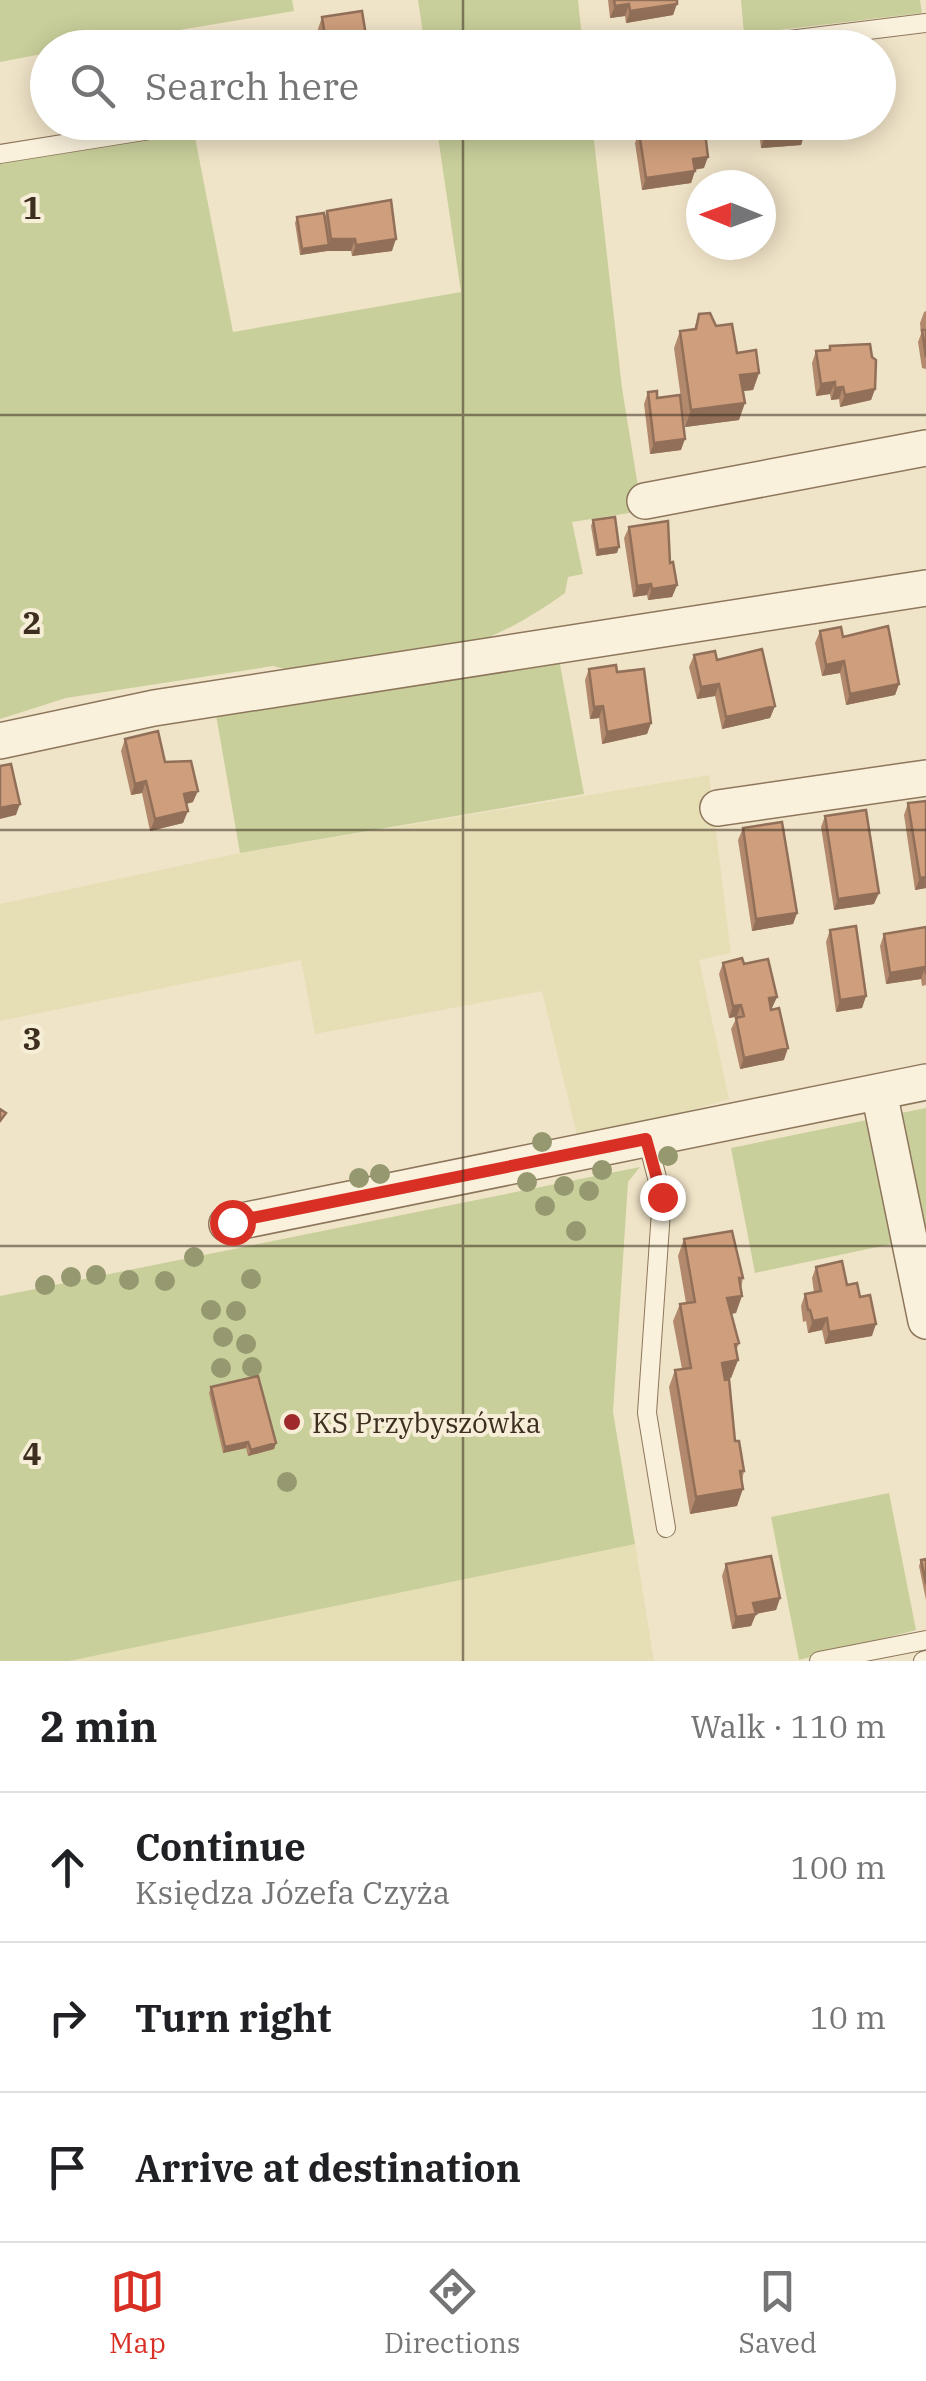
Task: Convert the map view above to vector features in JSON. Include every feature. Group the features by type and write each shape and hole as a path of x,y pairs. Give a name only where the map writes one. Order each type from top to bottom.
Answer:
{"street":[{"path":"644,501 926,448"},
{"path":"0,742 154,708 926,588"},
{"path":"718,808 926,778"},
{"path":"227,1224 926,1082"},
{"path":"878,1092 926,1321"}],"lane":[{"path":"869,30 926,23"},
{"path":"0,154 88,140"},
{"path":"646,1139 662,1197 647,1413 666,1528"},
{"path":"819,1661 926,1640"}],"shaded area":[{"path":"709,775 731,953 699,960 729,1099 579,1143 542,991 315,1034 301,960 0,1021 0,904 240,853"},
{"path":"635,1544 654,1661 69,1661 609,1548"}],"green space":[{"path":"0,0 292,0 294,11 179,30 30,30 30,56 0,62"},
{"path":"418,0 578,0 581,30 422,30"},
{"path":"741,0 920,0 922,13 778,30 744,30"},
{"path":"125,140 196,140 233,332 461,292 439,140 594,140 622,388 642,511 572,522 583,574 568,577 565,593 511,627 476,642 289,670 273,666 66,698 0,719 0,164"},
{"path":"559,659 584,794 240,853 215,709"},
{"path":"926,1108 926,1236 896,1114"},
{"path":"872,1119 896,1243 755,1273 731,1148"},
{"name":"KS Przybyszówka","path":"640,1167 628,1182 613,1412 635,1544 69,1661 0,1661 0,1296"},
{"path":"889,1493 916,1630 799,1660 771,1517"}],"building":[{"path":"614,0 677,0 677,4 630,11 629,4 615,6"},
{"path":"362,11 365,30 324,30 322,17"},
{"path":"640,140 706,140 708,157 693,159 695,170 646,178"},
{"path":"391,200 396,239 356,245 355,239 331,239 327,211"},
{"path":"324,213 329,245 302,249 297,217"},
{"path":"710,313 716,326 732,324 737,353 756,350 759,373 740,375 745,403 691,410 680,331 696,329 699,314"},
{"path":"870,344 876,360 875,389 845,395 843,387 835,388 835,382 821,384 816,351 830,350 830,346"},
{"path":"657,391 657,398 680,395 685,439 654,443 648,392"},
{"path":"615,517 619,547 598,550 593,520"},
{"path":"668,521 670,563 673,562 677,585 652,589 651,584 637,586 629,527"},
{"path":"888,626 899,684 850,694 844,661 826,665 820,631 841,627 843,637"},
{"path":"762,649 775,706 726,717 719,684 701,687 694,655 715,651 717,660"},
{"path":"616,665 617,672 644,669 651,723 607,732 603,706 594,707 589,669"},
{"path":"158,731 165,762 191,761 198,791 184,794 188,811 155,819 146,781 135,784 125,739"},
{"path":"11,764 20,804 0,808 0,766"},
{"path":"926,801 926,877 920,878 908,803"},
{"path":"866,810 879,893 838,899 825,816"},
{"path":"782,822 797,913 756,919 743,828"},
{"path":"856,926 866,996 840,1000 830,930"},
{"path":"926,927 926,974 925,967 890,973 884,934"},
{"path":"742,958 744,964 768,959 777,997 769,998 771,1010 779,1008 788,1048 744,1058 736,1018 744,1016 741,1005 733,1006 723,963"},
{"path":"732,1231 743,1278 739,1278 742,1296 727,1298 739,1343 735,1344 738,1360 722,1363 725,1380 729,1379 735,1441 739,1441 744,1471 740,1471 743,1489 696,1497 675,1370 691,1368 680,1304 695,1302 684,1239"},
{"path":"842,1261 847,1285 857,1283 860,1297 870,1295 876,1324 829,1332 827,1318 813,1321 805,1294 821,1291 816,1267"},
{"path":"258,1376 276,1443 251,1450 248,1442 225,1447 211,1387"},
{"path":"771,1556 780,1598 753,1603 756,1614 736,1617 726,1564"}],"place":[{"name":"KS Przybyszówka","path":"292,1422"}],"route":[{"path":"232,1222 646,1139 662,1197"}]}
